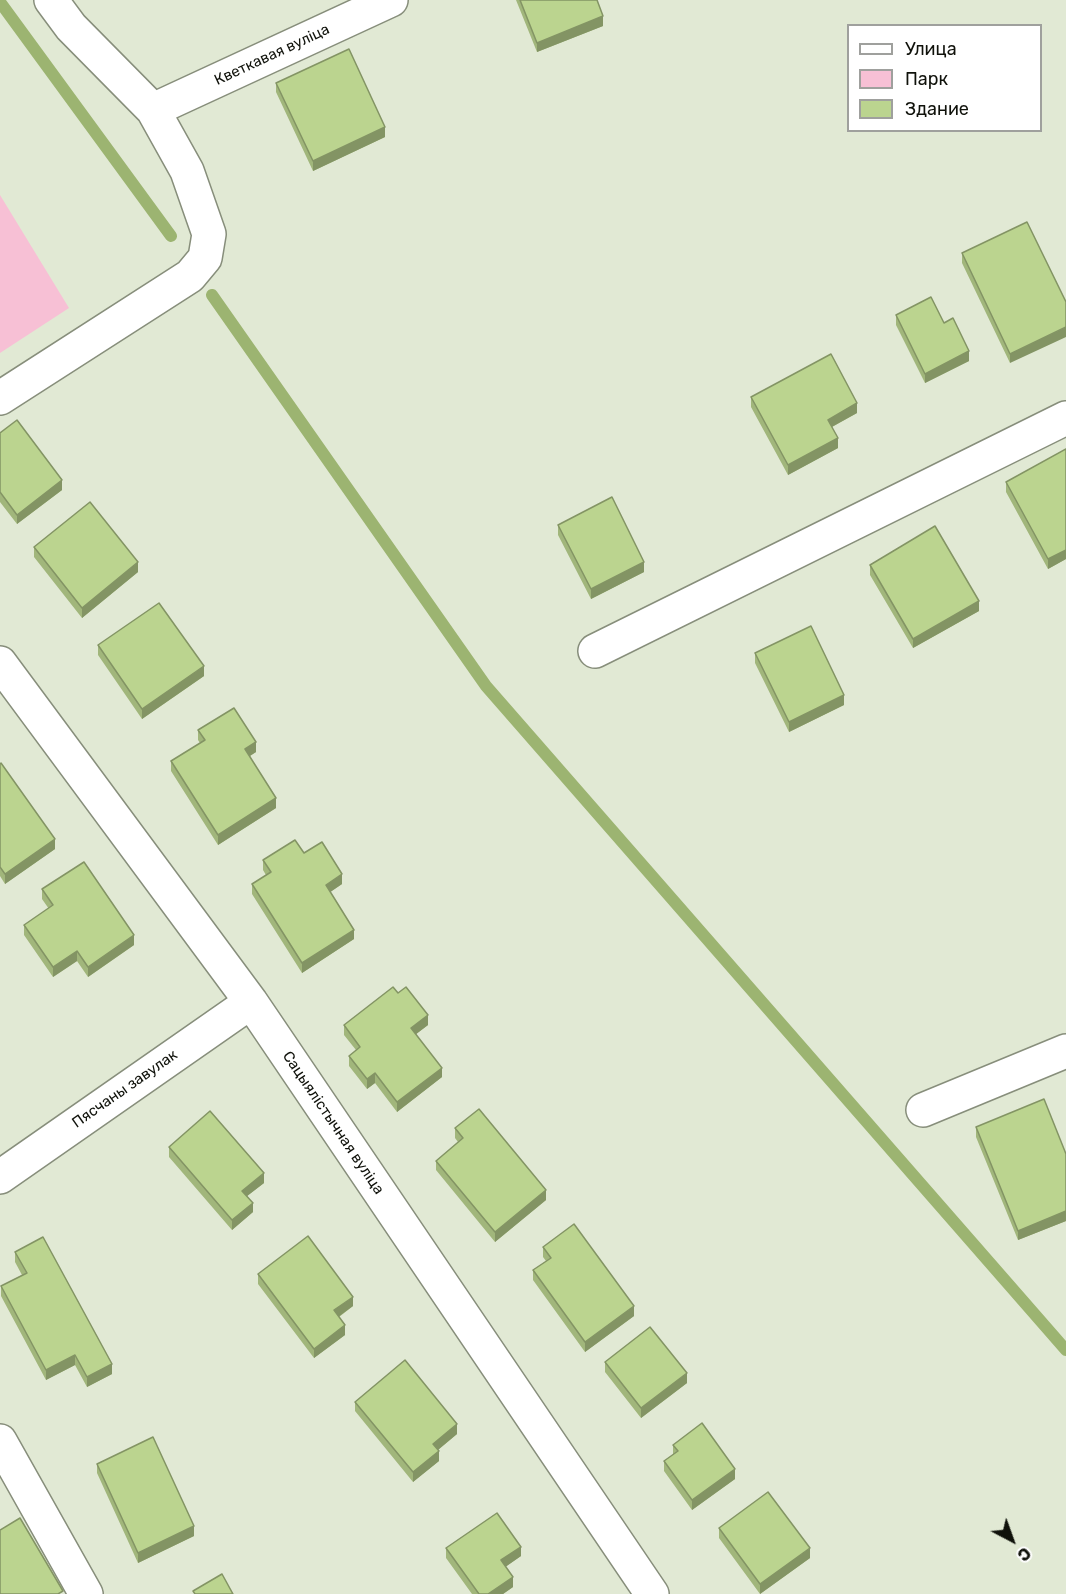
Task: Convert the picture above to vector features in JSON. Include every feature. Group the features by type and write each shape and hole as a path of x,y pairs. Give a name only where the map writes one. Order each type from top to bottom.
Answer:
{"street":[{"path":"0,398 190,276 205,258 209,234 188,171 153,110 71,27 51,0"},
{"name":"Кветкавая вуліца","path":"153,110 391,0"},
{"path":"595,651 1066,418"},
{"name":"Сацыялістычная вуліца","path":"0,663 251,1002 652,1594"},
{"name":"Пясчаны завулак","path":"0,1177 251,1002"},
{"path":"923,1110 1066,1051"},
{"path":"0,1441 86,1594"}],"green space":[{"path":"0,195 69,308 0,353"}],"building":[{"path":"520,0 597,0 603,16 537,43"},
{"path":"349,49 385,127 313,161 276,83"},
{"path":"1027,222 1066,302 1066,327 1010,354 962,253"},
{"path":"931,297 944,323 953,318 969,351 925,374 896,315"},
{"path":"831,354 857,403 828,420 838,438 788,465 751,397"},
{"path":"17,420 62,480 17,515 0,492 0,433"},
{"path":"1066,449 1066,550 1048,559 1006,482"},
{"path":"612,497 644,562 591,589 558,525"},
{"path":"90,502 138,562 82,608 34,547"},
{"path":"935,526 979,601 913,639 870,565"},
{"path":"159,603 204,666 142,709 98,645"},
{"path":"811,626 844,695 789,722 755,653"},
{"path":"234,708 256,742 245,749 276,798 218,835 171,761 205,740 198,730"},
{"path":"1,763 55,839 5,874 0,867"},
{"path":"295,840 304,853 322,842 342,874 326,885 354,930 302,963 252,884 271,872 263,860"},
{"path":"84,862 134,935 88,967 77,951 53,967 24,925 53,905 42,889"},
{"path":"393,987 398,993 406,987 428,1015 411,1028 442,1068 397,1102 375,1073 367,1079 349,1056 360,1047 344,1025"},
{"path":"1044,1099 1066,1154 1066,1211 1018,1231 976,1127"},
{"path":"479,1109 546,1190 495,1232 436,1161 463,1138 455,1128"},
{"path":"210,1111 264,1173 242,1191 253,1203 232,1220 169,1147"},
{"path":"574,1224 634,1306 585,1342 533,1270 551,1258 543,1247"},
{"path":"308,1236 353,1297 334,1310 345,1325 314,1349 258,1274"},
{"path":"43,1237 112,1364 87,1377 75,1355 46,1370 1,1286 27,1273 15,1252"},
{"path":"650,1327 687,1373 641,1408 605,1362"},
{"path":"405,1360 457,1424 433,1444 439,1451 413,1472 355,1402"},
{"path":"702,1423 735,1469 692,1500 664,1461 678,1451 673,1445"},
{"path":"153,1437 194,1526 138,1553 97,1464"},
{"path":"768,1492 810,1548 760,1584 719,1528"},
{"path":"497,1513 521,1547 501,1560 513,1577 488,1594 479,1594 446,1548"},
{"path":"20,1518 63,1591 58,1594 0,1594 0,1530"},
{"path":"222,1574 233,1594 195,1594 193,1591"}],"waterway":[{"path":"0,2 171,236"},
{"path":"212,295 486,686 1066,1350"}]}
